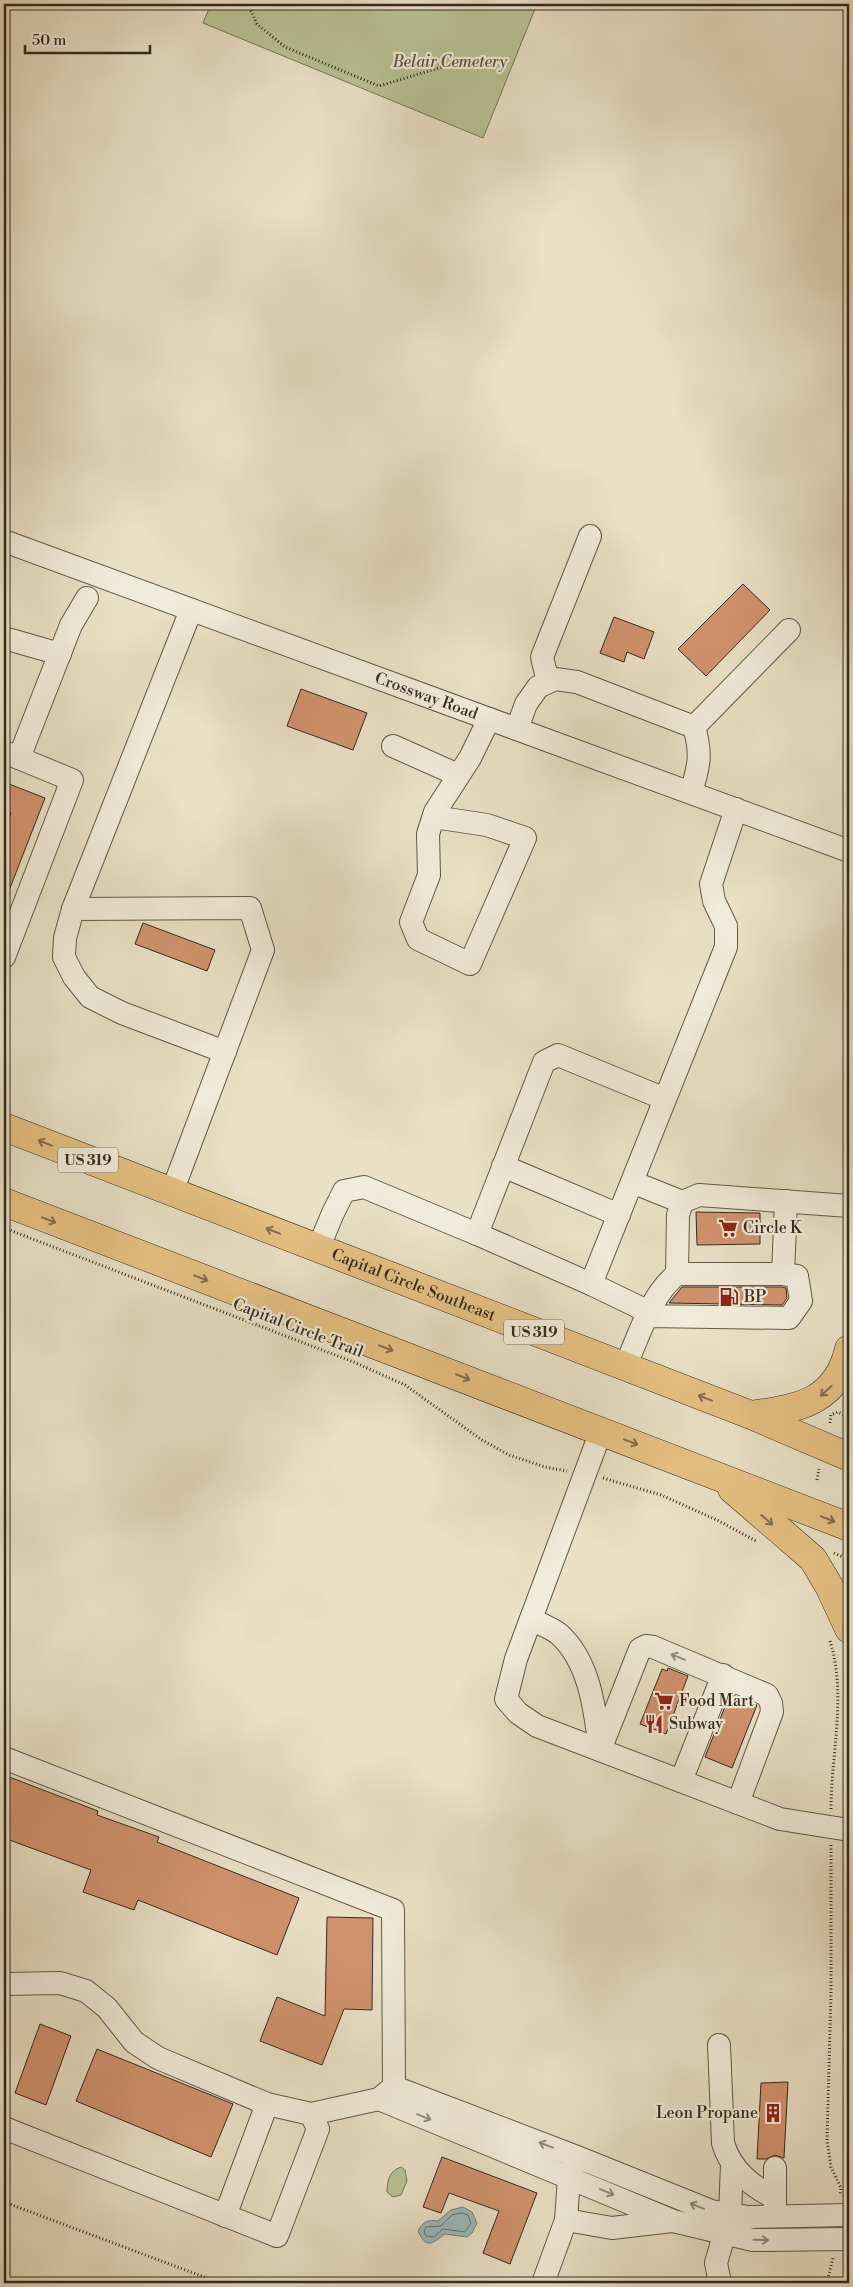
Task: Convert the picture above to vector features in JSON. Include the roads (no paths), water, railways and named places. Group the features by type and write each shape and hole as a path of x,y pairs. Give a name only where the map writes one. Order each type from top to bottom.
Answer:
{"main road":[{"name":"Capital Circle Southeast","path":"4,1127 751,1415 849,1457"},
{"path":"4,1202 849,1527"},
{"path":"751,1415 791,1409 820,1397 839,1378 849,1349"},
{"path":"718,1476 813,1559 829,1586 839,1634"}],"street":[{"path":"548,682 542,657 590,536"},
{"name":"Crossway Road","path":"4,541 849,851"},
{"path":"4,957 72,780 11,755 60,654 71,625 87,598"},
{"path":"190,610 73,909 65,938 64,957 74,976 90,997 122,1013 225,1052"},
{"path":"694,727 789,630"},
{"path":"4,638 60,654"},
{"path":"517,729 526,704 538,687 555,679 577,682 694,727"},
{"path":"434,817 487,825 525,838 470,964 418,939 410,922 429,875 428,834 434,817 470,758 489,719"},
{"path":"691,792 699,768 699,744 694,727"},
{"path":"393,746 458,775"},
{"path":"591,1284 726,947 726,926 714,901 711,884 736,809"},
{"path":"73,909 250,908 263,950 172,1192"},
{"path":"477,1234 544,1062 558,1055 665,1099"},
{"path":"503,1166 619,1215"},
{"path":"632,1182 682,1202 699,1195 849,1206"},
{"path":"318,1248 332,1212 344,1191 364,1187 591,1284 648,1314 789,1318 801,1301 797,1276 783,1274 676,1274 666,1282 648,1314 626,1367"},
{"path":"783,1274 786,1201"},
{"path":"676,1274 678,1216 682,1202"},
{"path":"601,1431 516,1659 506,1699 518,1713 537,1726 780,1819 840,1829"},
{"path":"531,1619 558,1634 578,1657 594,1700 600,1750"},
{"path":"600,1750 640,1650 646,1646 653,1647 761,1691 767,1695 772,1703 772,1712 738,1803"},
{"path":"681,1781 723,1675"},
{"path":"4,1758 393,1910 386,2093"},
{"path":"4,1984 60,1983 86,1991 107,2008 134,2042 158,2058 268,2104 311,2114 386,2093 573,2167 711,2212 753,2240 842,2240"},
{"path":"719,2045 723,2143 727,2157 742,2177 760,2191 775,2207"},
{"path":"225,2216 268,2104"},
{"path":"4,2128 277,2236 318,2129 311,2114"},
{"path":"720,2283 716,2263 728,2224 732,2164"},
{"path":"543,2283 566,2220 573,2167"},
{"path":"573,2167 673,2220"},
{"path":"774,2168 775,2207"},
{"path":"566,2220 612,2228 673,2220 728,2224 775,2207 844,2215"}],"water":[{"path":"463,2207 472,2212 477,2223 472,2233 467,2237 445,2234 430,2243 421,2237 418,2231 424,2223 432,2220 438,2221 451,2210"}],"place":[{"name":"Circle K","path":"728,1228"},
{"name":"BP","path":"729,1297"},
{"name":"Food Mart","path":"664,1701"},
{"name":"Subway","path":"654,1724"},
{"name":"Leon Propane","path":"773,2113"}],"park label":[{"name":"Belair Cemetery","path":"450,62"}]}
